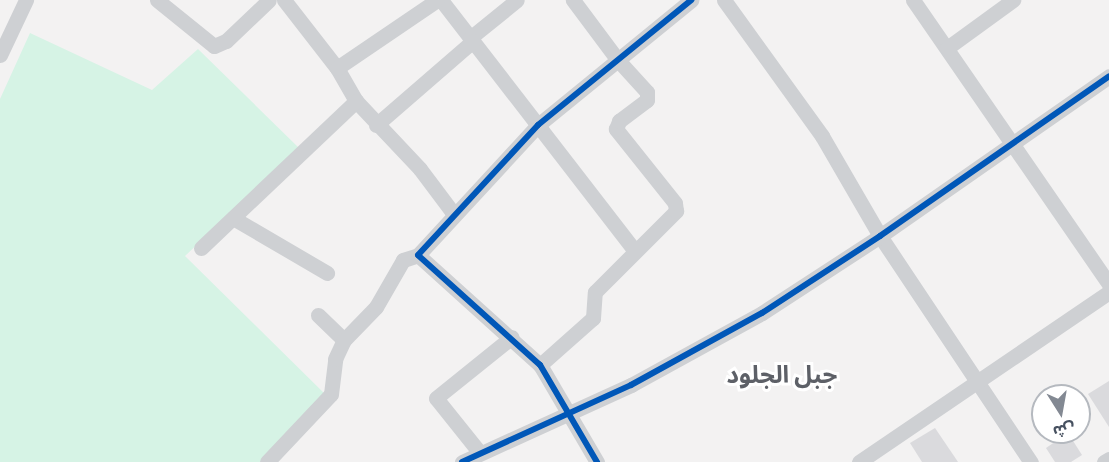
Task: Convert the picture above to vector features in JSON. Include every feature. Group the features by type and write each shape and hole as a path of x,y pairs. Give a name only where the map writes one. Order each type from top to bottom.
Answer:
{"street":[{"path":"0,55 26,0"},
{"path":"158,0 214,46 226,41 269,0"},
{"path":"284,0 337,68 356,101 376,125 420,169 453,213"},
{"path":"337,68 439,0 472,39 636,251"},
{"path":"376,125 517,0"},
{"path":"540,365 593,318 595,292 674,214 676,207 617,133 619,121 648,97 573,0"},
{"path":"267,462 331,394 335,359 344,340 376,307 403,260 418,255 453,213 538,125 691,0"},
{"path":"724,0 822,136 880,236 1031,462"},
{"path":"913,0 1109,284"},
{"path":"947,48 1013,0"},
{"path":"462,462 570,415 762,313 880,236 1109,76"},
{"path":"201,248 356,101"},
{"path":"233,218 327,273"},
{"path":"418,255 482,315 512,337 540,365 597,462"},
{"path":"859,462 1109,292"},
{"path":"318,315 344,340"},
{"path":"480,453 436,398 512,337"},
{"path":"1104,462 1109,459"}],"green space":[{"path":"30,33 152,90 198,49 299,148 185,256 328,397 260,462 0,462 0,99"}],"building":[{"path":"1109,381 1109,427 1091,399 1091,392"},
{"path":"935,428 958,462 922,462 910,443"},
{"path":"1052,444 1075,444 1082,455 1071,462 1055,462 1046,448"}],"cycle path":[{"path":"597,462 540,365 418,255 538,125 691,0"},
{"path":"462,462 631,385 762,313 880,236 1109,76"}],"district":[{"name":"جبل الجلود","path":"782,376"}]}
